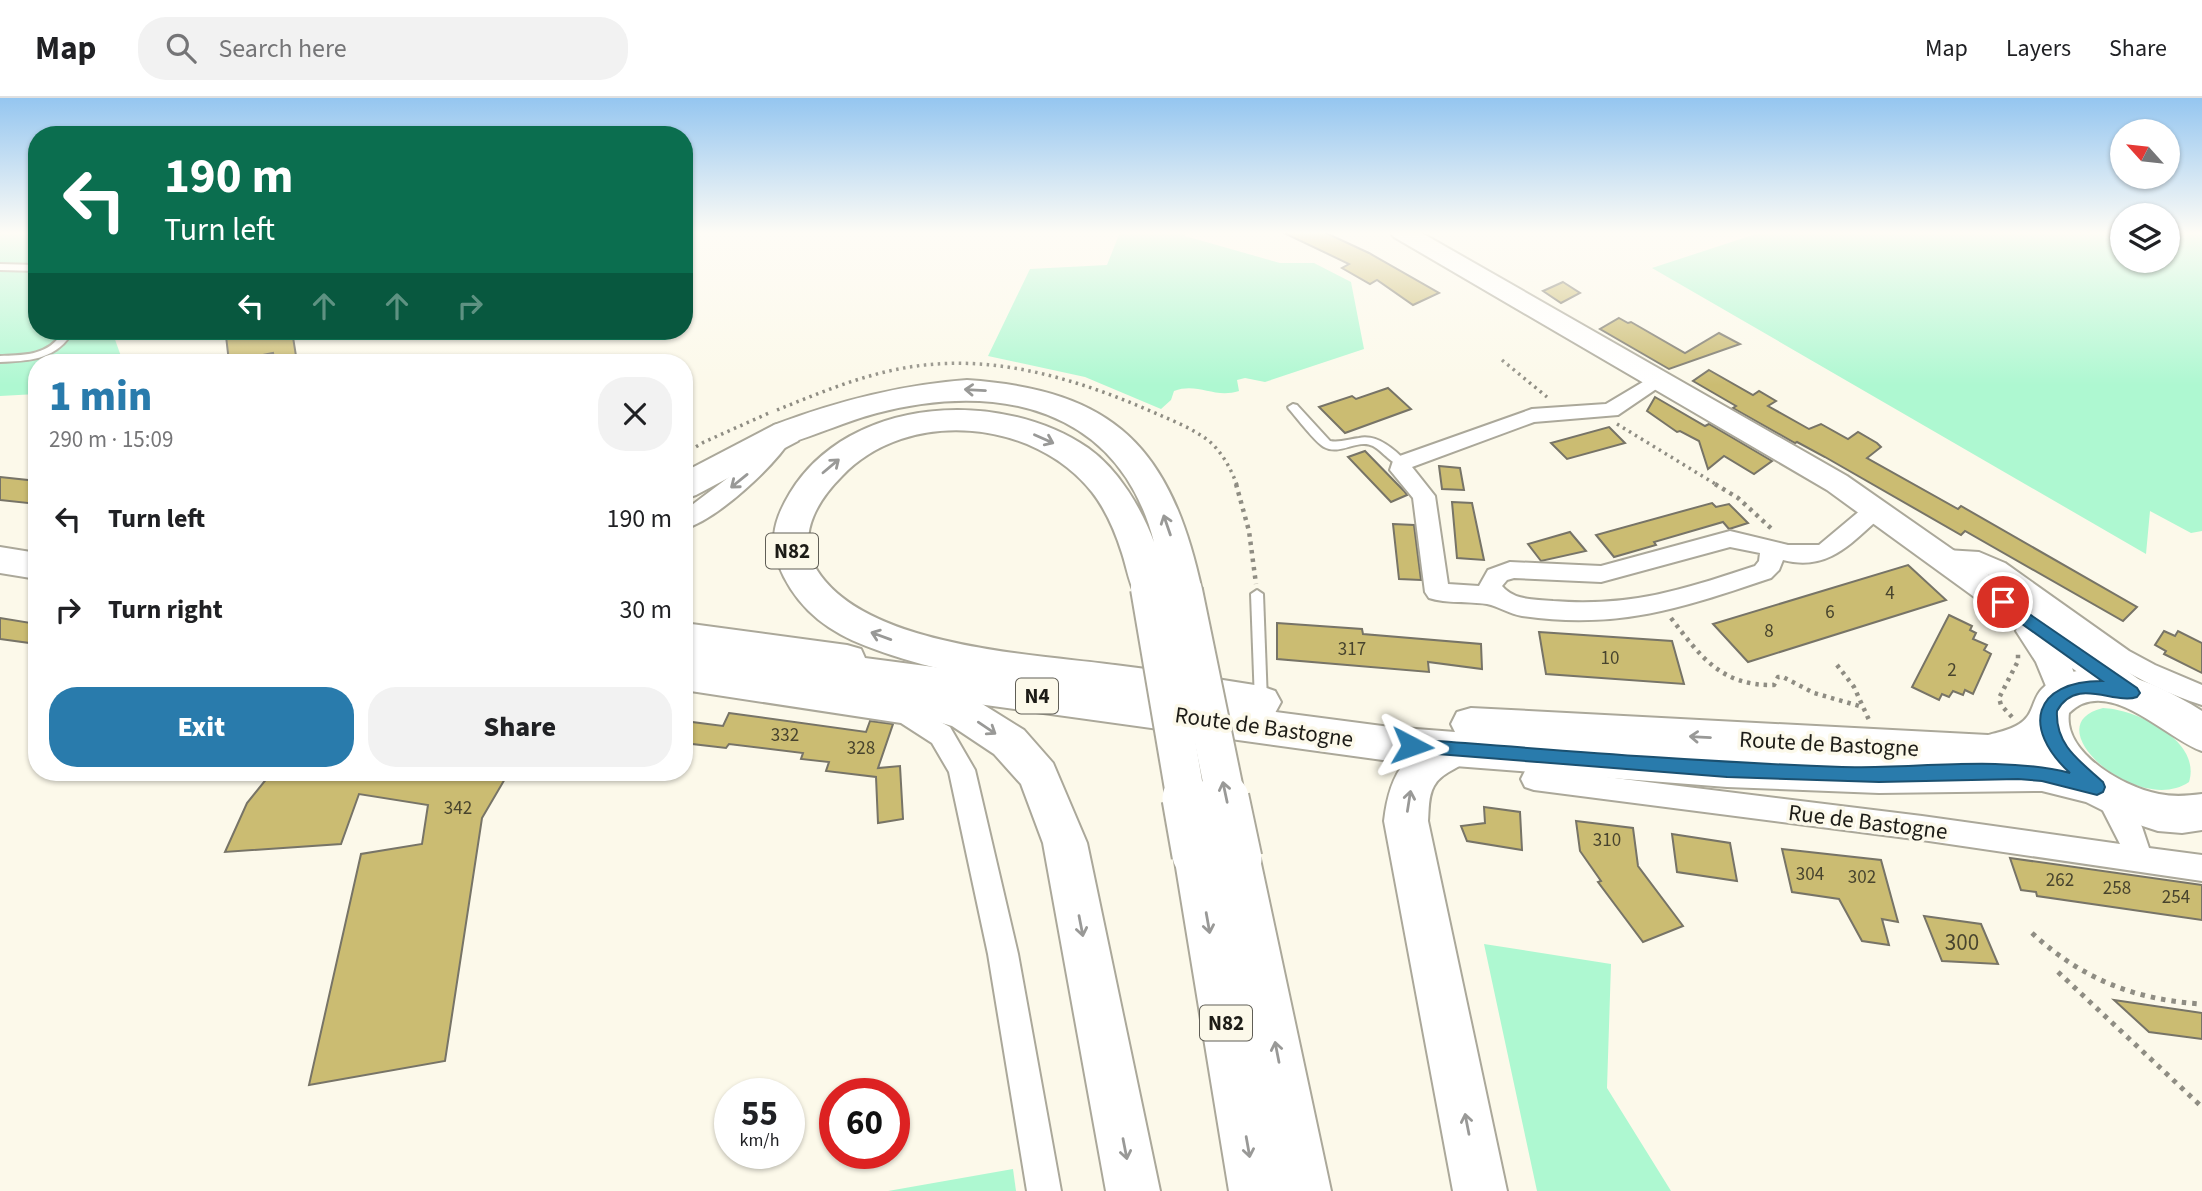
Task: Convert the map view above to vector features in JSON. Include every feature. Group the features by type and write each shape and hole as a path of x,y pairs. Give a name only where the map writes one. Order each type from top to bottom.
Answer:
{"main road":[{"name":"N82","path":"693,482 786,433 856,405 928,391 964,390 1009,394 1059,407 1100,430 1133,460 1163,512 1173,542 1167,590 1217,857 1256,1191"},
{"name":"N82","path":"1167,590 1143,557 1129,525 1095,474 1076,457 1053,443 1003,425 976,421 917,424 878,436 851,449 823,471 805,496 794,517 790,536 797,572 806,587 822,603 865,630 909,646 1009,666 1319,712"},
{"path":"0,540 28,543"},
{"path":"0,561 28,565"},
{"name":"Route de Bastogne","path":"693,639 1231,709 1988,752 2012,748 2034,736 2057,708"},
{"name":"Route de Bastogne","path":"693,649 1391,744 1727,770 1879,775 2042,773 2124,817"},
{"path":"693,660 905,696 965,713 1009,742 1038,775 1065,843 1133,1191"},
{"name":"N4","path":"2057,708 2083,687 2106,687 2132,693 2196,716"},
{"path":"2057,708 2053,739 2063,756 2124,817"},
{"path":"1456,749 1418,771 1408,795 1406,821 1480,1191"},
{"name":"N4","path":"2124,817 2201,814"},
{"name":"N82","path":"1217,857 1304,1191"}],"street":[{"path":"1491,283 1837,483 1946,558 2003,602 2132,693"},
{"path":"1495,596 1437,592 1424,496 1401,470 1402,463 1532,416 1611,410 1658,379"},
{"path":"693,516 750,472 786,433"},
{"path":"1782,552 1763,572 1660,604 1619,611 1519,607 1504,604 1490,587 1493,579 1501,572 1601,575 1730,539 1748,541 1782,552 1816,555 1826,551 1876,509"},
{"path":"1946,558 1979,560 1997,569 2110,651 2163,680 2196,716"},
{"path":"2003,602 2045,648 2057,708"},
{"path":"693,632 727,644"},
{"path":"693,681 907,714 941,735 962,770 965,783 1003,954 1044,1191"},
{"name":"Rue de Bastogne","path":"1534,779 1922,828 2124,817 2202,867"}],"lane":[{"path":"42,354 60,346 63,340"},
{"path":"0,359 28,357"},
{"path":"1293,407 1327,444 1336,446 1363,440 1375,442 1402,463"},
{"path":"1257,594 1261,702"}],"path":[{"path":"1502,360 1566,414"},
{"path":"693,449 817,394"},
{"path":"1601,411 1615,424 1738,498 1780,536 1782,552"},
{"path":"1660,604 1698,651 1727,680 1761,686 1774,685 1779,677 1787,677 1813,692 1835,699 1850,699 1864,707"},
{"path":"2004,720 2013,717 2001,705 1999,698 2018,661 2018,650"},
{"path":"1836,666 1854,687 1869,722 1881,722"},
{"path":"2032,933 2052,954 2098,982 2122,992 2202,1004"},
{"path":"2058,972 2202,1107"}],"green space":[{"path":"0,283 28,283 28,340 115,340 120,354 28,354 28,394 0,396"},
{"path":"1023,283 1351,283 1364,349 1265,382 1245,378 1237,380 1239,391 1230,393 1191,388 1174,391 1171,400 1161,409 1085,377 988,356"},
{"path":"1678,283 2202,283 2202,531 2191,533 2150,511 2146,554"},
{"path":"2103,708 2132,714 2148,721 2176,740 2186,753 2190,767 2189,782 2168,790 2144,788 2121,778 2100,764 2086,748 2079,732 2084,717"},
{"path":"1484,944 1611,964 1607,1088 1671,1191 1537,1191"},
{"path":"1013,1169 1016,1191 888,1191"}],"building":[{"path":"1381,283 1422,283 1439,293 1413,305"},
{"path":"1565,283 1580,293 1561,303 1543,291"},
{"path":"1619,318 1685,353 1719,333 1740,344 1669,369 1600,329"},
{"path":"226,340 293,340 296,354 273,353 228,354"},
{"path":"1709,370 1753,395 1759,391 1776,401 1768,406 1809,429 1821,424 1848,439 1858,432 1881,447 1867,458 1958,509 1961,506 2137,607 2123,621 1965,531 1961,535 1733,408 1736,406 1693,381"},
{"path":"1388,388 1411,409 1345,433 1319,407 1352,396 1356,399"},
{"path":"1655,397 1705,426 1709,424 1772,461 1754,474 1724,456 1708,469 1699,441 1677,432 1647,411"},
{"path":"1609,427 1625,443 1567,459 1551,443"},
{"path":"1365,451 1407,495 1391,502 1348,457"},
{"path":"1439,466 1460,468 1464,490 1442,489"},
{"path":"0,477 28,480 28,503 0,500"},
{"path":"1452,502 1472,503 1484,560 1457,558"},
{"path":"1712,503 1716,507 1729,504 1748,523 1729,529 1723,522 1614,557 1596,535"},
{"path":"1393,524 1414,525 1421,580 1399,579"},
{"path":"1570,532 1586,551 1541,561 1528,544"},
{"path":"1908,565 1946,600 1748,662 1713,624"},
{"path":"1949,615 1972,626 1970,630 1976,633 1973,639 1987,645 1984,650 1991,654 1973,694 1965,690 1963,695 1953,691 1949,697 1942,694 1939,700 1912,687"},
{"path":"0,618 28,623 28,643 0,639"},
{"path":"1277,623 1362,629 1363,634 1481,644 1482,669 1428,662 1429,672 1277,659"},
{"path":"2164,631 2175,636 2178,631 2202,643 2202,673 2164,654 2166,651 2155,645"},
{"path":"1539,632 1672,641 1684,684 1546,674"},
{"path":"729,713 866,732 870,721 893,724 878,768 900,766 903,819 878,823 876,777 826,771 829,762 801,759 803,753 729,744 726,748 693,744 693,722 723,726"},
{"path":"265,781 504,781 482,818 445,1061 309,1085 361,854 422,844 428,805 359,794 341,844 225,852 247,803"},
{"path":"1484,807 1520,812 1522,850 1467,841 1461,826 1485,823"},
{"path":"1576,821 1633,828 1638,866 1683,926 1643,942 1598,882 1601,881 1580,851"},
{"path":"1672,834 1730,843 1737,881 1677,872"},
{"path":"1782,849 1881,860 1898,922 1882,919 1889,945 1862,941 1839,899 1792,892"},
{"path":"2010,858 2202,885 2202,920 2037,896 2036,892 2021,890"},
{"path":"1924,916 1981,924 1998,964 1942,961"},
{"path":"2114,1000 2202,1013 2202,1039 2149,1032"}],"route":[{"path":"1412,746 1727,770 1879,775 2042,773 2097,787 2063,756 2048,724 2049,711 2055,701 2065,693 2083,687 2106,687 2132,693 2003,602"}]}
